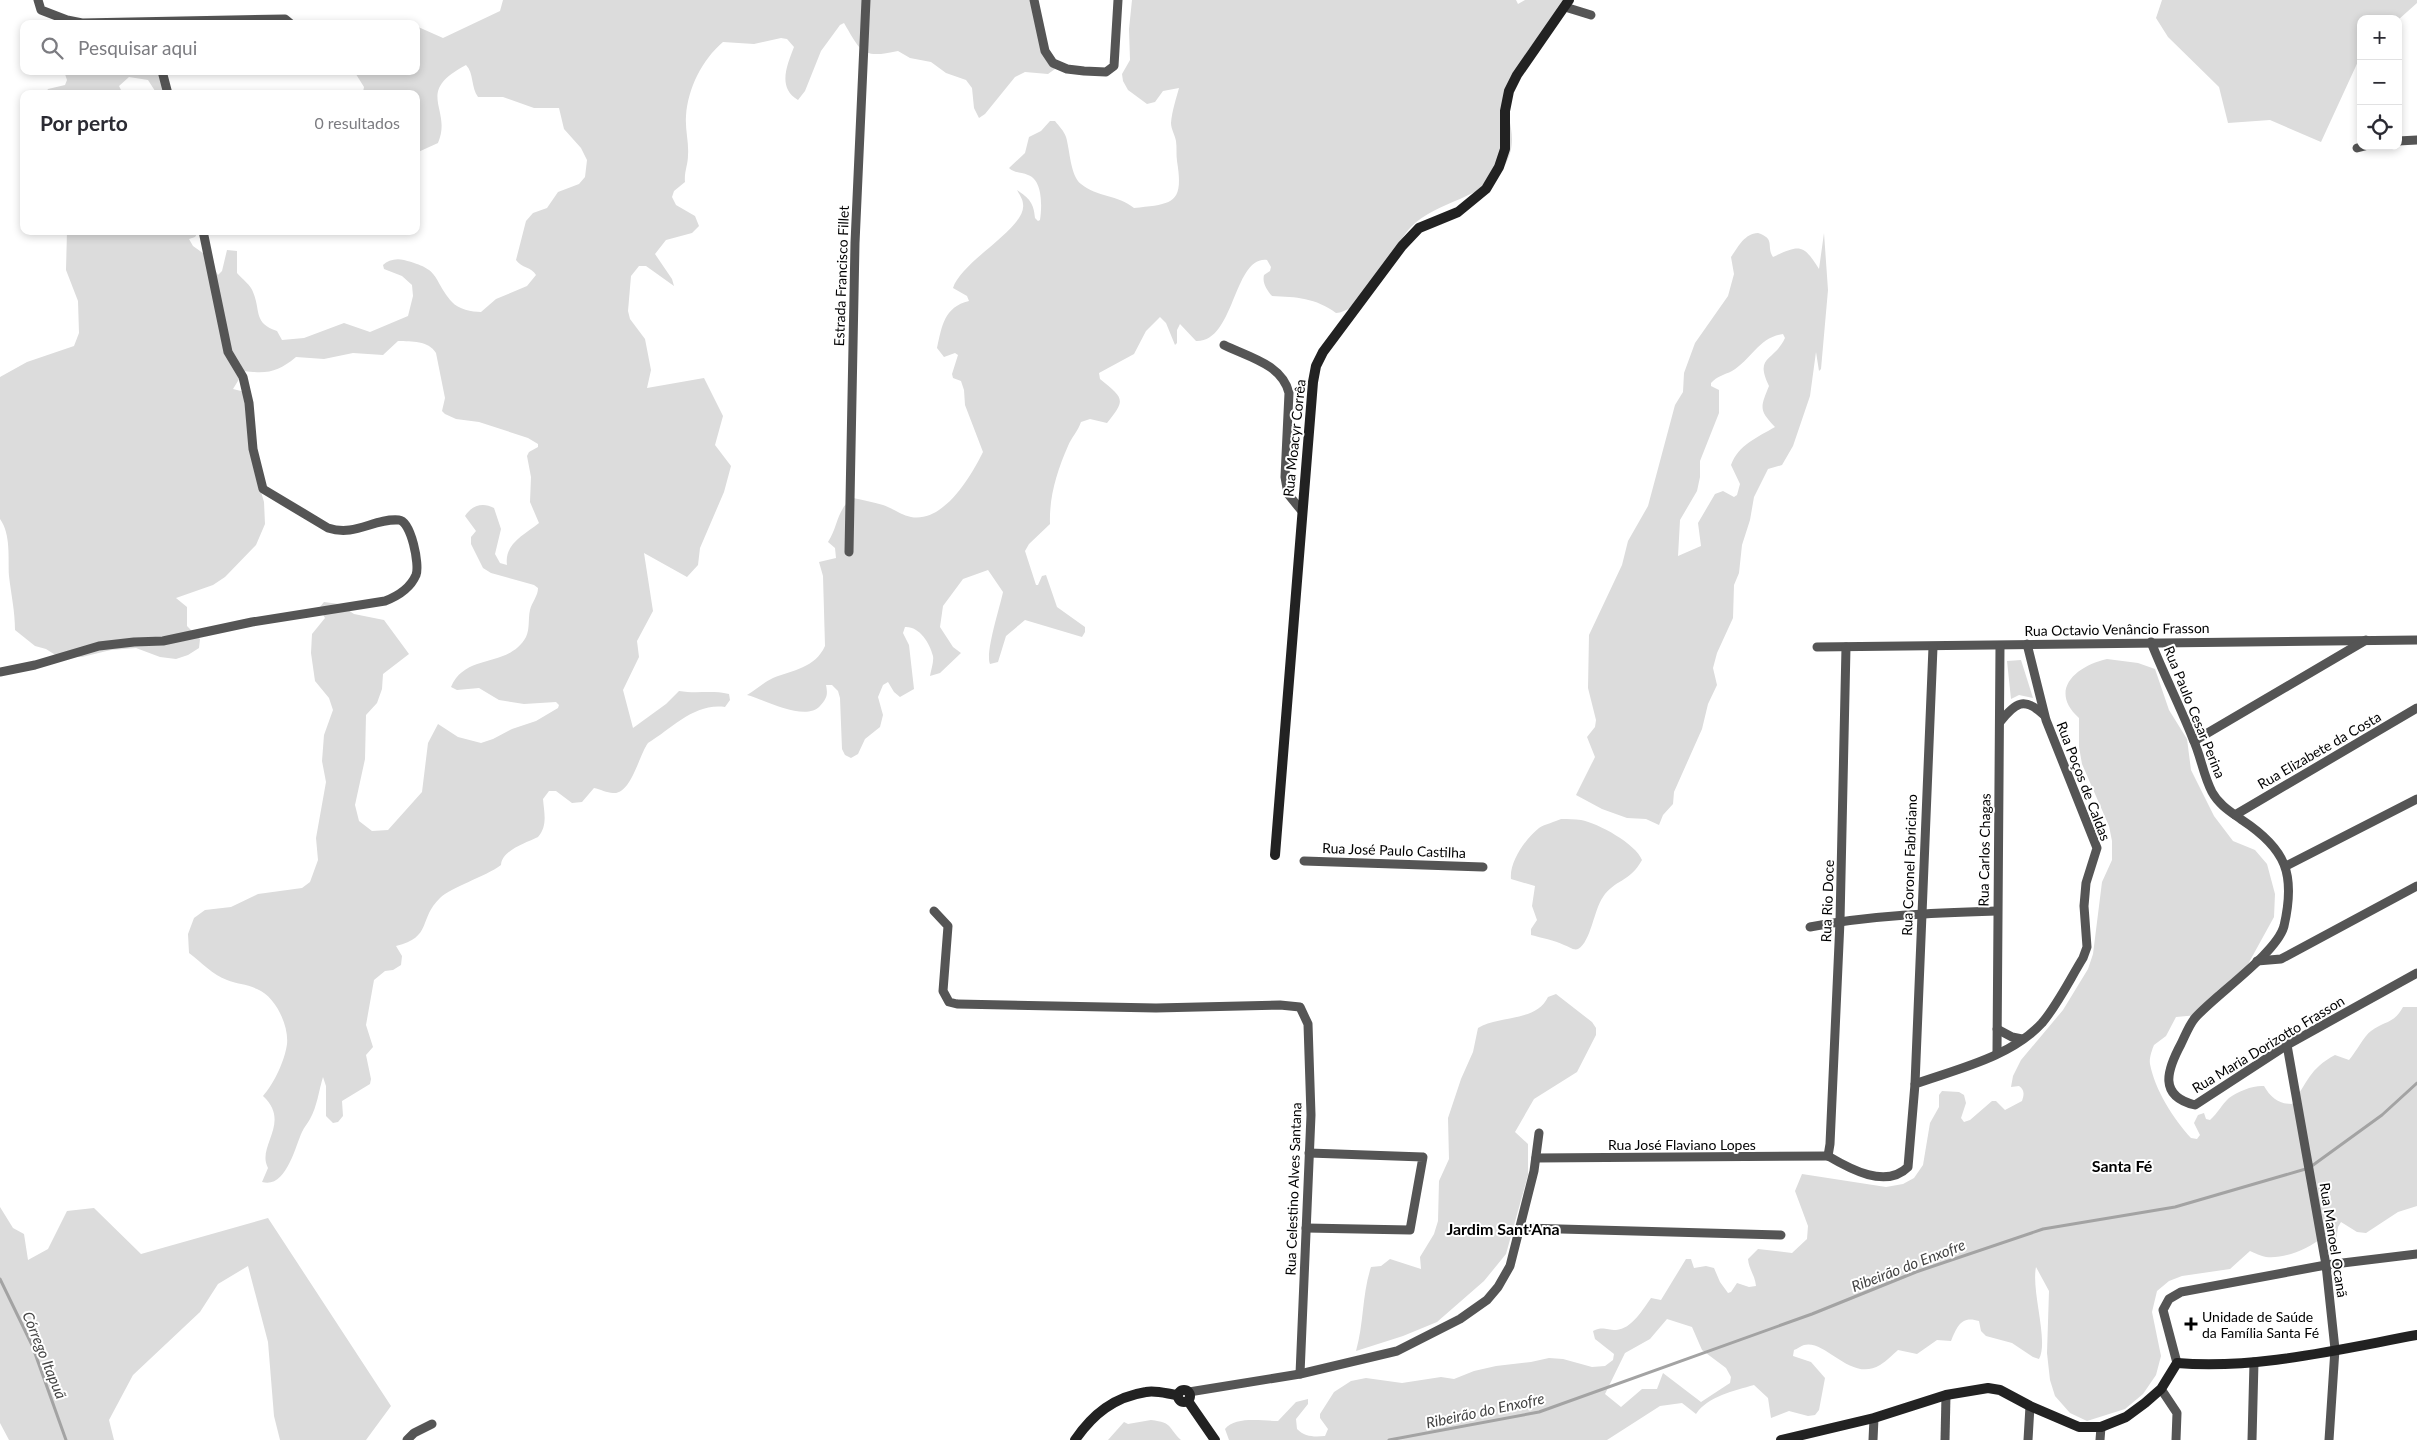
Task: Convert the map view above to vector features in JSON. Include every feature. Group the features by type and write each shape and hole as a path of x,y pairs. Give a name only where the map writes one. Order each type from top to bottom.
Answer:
{"street":[{"path":"38,0 41,10 67,20"},
{"name":"Estrada Francisco Fillet","path":"849,552 855,243 866,0"},
{"path":"1034,0 1046,50 1053,63 1067,69 1106,72 1114,66 1118,0"},
{"path":"1567,3 1590,15"},
{"name":"Rua Moacyr Corrêa","path":"1275,855 1301,510 1313,382 1320,359 1408,240 1419,228 1458,212 1486,189 1499,168 1505,149 1505,111 1509,91 1517,75 1567,3"},
{"path":"248,20 286,20"},
{"path":"163,75 167,90"},
{"path":"2402,142 2417,140"},
{"path":"0,672 35,665 99,646 163,641 252,622 385,601 402,595 416,574 416,555 406,524 398,520 351,531 337,531 320,524 263,490 253,450 249,404 243,377 228,352 204,235"},
{"path":"1224,345 1275,369 1287,383 1289,393 1285,477 1288,494 1301,510"},
{"path":"2194,741 2366,640"},
{"name":"Rua Octavio Venâncio Frasson","path":"1817,647 2417,640"},
{"name":"Rua Paulo Cesar Perina","path":"2151,642 2194,741 2205,777 2213,794 2225,808 2268,838 2286,866"},
{"name":"Rua Poços de Caldas","path":"1915,1084 1998,1053 2022,1039 2043,1021 2083,958 2087,947 2084,906 2086,883 2097,848 2044,715 2027,644"},
{"name":"Rua Carlos Chagas","path":"1998,1053 1997,911 2000,646"},
{"name":"Rua Rio Doce","path":"1828,1156 1840,921 1846,647"},
{"name":"Rua Coronel Fabriciano","path":"1915,1084 1933,647"},
{"path":"2000,722 2018,704 2025,703 2035,706 2044,715"},
{"name":"Rua Elizabete da Costa","path":"2235,815 2417,708"},
{"path":"2257,961 2278,938 2282,930 2287,904 2286,866 2417,799"},
{"name":"Rua José Paulo Castilha","path":"1304,861 1483,867"},
{"path":"2257,961 2281,959 2417,886"},
{"name":"Rua Celestino Alves Santana","path":"934,911 948,926 943,991 949,1002 957,1004 1156,1008 1280,1005 1300,1007 1308,1024 1311,1115 1300,1374"},
{"path":"1810,927 1840,921 1921,913 1997,911"},
{"name":"Rua Maria Dorizotto Frasson","path":"2257,961 2194,1018 2169,1066 2168,1084 2174,1094 2185,1102 2195,1105 2287,1045 2417,973"},
{"path":"1997,1029 2012,1037 2022,1039"},
{"name":"Rua Manoel Ocanã","path":"2287,1045 2326,1265 2335,1349 2329,1440"},
{"path":"1828,1156 1869,1175 1890,1176 1903,1172 1908,1167 1915,1084"},
{"path":"1075,1440 1087,1423 1101,1409 1147,1392 1177,1395 1181,1402 1188,1396 1300,1374 1397,1351 1460,1319 1488,1300 1498,1288 1510,1266 1536,1158 1539,1133"},
{"path":"1306,1228 1410,1230 1422,1157 1309,1154"},
{"name":"Rua José Flaviano Lopes","path":"1536,1158 1828,1156"},
{"path":"1520,1228 1781,1235"},
{"path":"1781,1440 1874,1418 1946,1395 1988,1388 2000,1390 2030,1406 2079,1427 2101,1427 2126,1417 2161,1389 2177,1363 2163,1310 2169,1299 2181,1292 2326,1265 2417,1254"},
{"path":"2177,1363 2211,1366 2254,1362 2417,1335"},
{"path":"2252,1440 2254,1362"},
{"path":"2161,1389 2177,1413 2176,1440"},
{"path":"1945,1440 1946,1395"},
{"path":"1188,1396 1214,1440"},
{"path":"2028,1440 2030,1406"},
{"path":"1874,1418 1874,1440"},
{"path":"407,1440 414,1433 432,1424"},
{"path":"2100,1440 2101,1427"}],"shaded area":[{"path":"503,0 1032,0 1045,51 1055,69 1048,74 1025,72 1015,77 985,114 979,118 974,108 972,88 966,80 946,73 931,62 910,58 898,51 877,54 864,51 859,47 844,23 840,25 821,51 805,91 798,100 792,95 786,83 787,69 794,47 787,39 781,38 754,44 723,42 709,57 697,75 687,106 688,159 685,182 674,191 672,197 676,205 695,216 699,226 692,233 666,240 655,254 672,279 674,286 646,266 639,266 631,276 628,311 630,319 645,339 651,370 647,388 704,378 723,416 715,445 731,466 724,492 700,548 698,565 687,577 644,553 653,611 637,641 639,657 623,690 633,728 666,704 679,691 729,694 730,700 725,707 703,709 684,718 648,743 630,781 619,792 611,793 594,788 582,802 572,803 556,791 549,791 543,799 544,824 538,837 510,851 502,860 501,865 440,898 429,913 424,927 415,938 396,946 402,956 401,965 393,970 385,971 374,980 366,1025 373,1047 366,1055 371,1079 370,1084 342,1101 343,1116 338,1122 333,1123 326,1116 326,1086 323,1077 314,1109 288,1165 277,1179 270,1182 262,1182 268,1168 266,1151 274,1125 271,1106 263,1096 275,1078 284,1057 287,1044 286,1028 275,1004 264,993 253,987 222,978 189,953 188,934 194,918 205,910 231,907 258,894 302,888 310,882 318,860 316,838 326,782 322,761 324,735 333,710 329,698 315,681 311,653 312,634 325,618 319,608 324,602 339,604 354,614 384,620 409,654 383,674 382,689 377,703 366,715 365,759 355,805 359,821 372,831 388,830 422,792 428,743 438,724 458,737 481,743 536,721 558,708 559,705 556,702 524,704 499,700 479,688 457,690 451,687 458,676 467,669 509,653 518,647 526,637 530,610 538,588 534,585 491,573 483,568 471,544 471,537 476,531 465,516 474,507 486,505 494,508 501,529 495,554 500,563 507,565 507,558 512,546 521,536 539,523 530,502 531,477 527,456 529,452 538,447 538,444 528,438 479,422 456,419 445,414 442,411 445,398 436,353 424,344 398,341 383,355 353,353 324,359 296,357 284,366 272,371 244,371 233,389 245,392 259,485 264,502 265,524 256,545 225,577 213,585 176,598 187,607 187,626 200,639 199,648 188,655 176,659 160,657 136,648 111,650 82,657 57,656 46,649 35,646 15,630 7,539 4,525 0,519 0,377 27,362 74,346 79,333 78,301 66,270 67,235 196,235 189,239 193,246 207,256 218,275 222,271 227,250 237,251 237,273 252,289 261,320 269,328 277,331 282,340 304,338 344,323 370,332 408,316 413,296 412,285 402,276 384,269 383,265 392,260 404,260 425,267 434,275 452,302 458,307 469,311 481,312 496,299 527,286 536,275 532,270 521,265 516,260 526,221 533,213 547,208 558,192 579,184 585,177 587,160 581,148 564,129 559,108 534,108 503,97 478,97 469,68 466,65 450,75 441,84 438,93 441,131 438,143 420,151 420,90 363,90 364,87 356,75 420,75 420,28 443,38 500,11"},
{"path":"1132,0 1516,0 1518,4 1525,0 1568,0 1530,47 1516,73 1507,105 1512,142 1505,165 1497,176 1486,185 1434,211 1411,227 1378,277 1358,302 1347,310 1336,313 1313,301 1272,296 1264,281 1264,275 1270,271 1271,267 1267,260 1256,262 1247,271 1219,329 1209,338 1196,341 1180,324 1177,330 1177,343 1175,345 1166,323 1160,317 1146,331 1134,354 1099,373 1100,379 1118,395 1120,404 1118,409 1107,423 1090,419 1081,422 1069,443 1057,475 1052,494 1050,524 1029,544 1025,551 1036,585 1038,585 1042,576 1046,575 1057,607 1085,627 1082,637 1025,620 1006,636 998,662 990,664 991,640 1003,592 988,570 963,579 943,606 940,627 953,647 961,653 940,673 930,676 933,663 932,651 919,632 910,627 905,627 903,633 909,645 914,689 900,697 894,692 888,682 883,685 878,697 883,715 880,727 865,739 858,754 851,758 845,755 842,749 840,698 838,691 832,685 826,685 826,696 820,706 805,712 795,711 747,695 773,678 809,664 821,653 825,646 823,576 819,562 836,558 835,548 828,542 841,512 848,502 853,498 872,502 911,517 923,517 934,513 955,496 964,485 983,452 965,405 961,381 953,378 952,374 958,355 955,353 944,357 937,348 943,325 949,313 954,308 969,301 967,296 953,288 959,277 968,266 1005,234 1022,213 1023,202 1017,190 1030,201 1035,218 1038,221 1040,220 1041,201 1036,182 1028,175 1015,172 1009,168 1025,153 1029,137 1041,131 1050,121 1055,121 1065,135 1072,169 1077,180 1087,188 1134,208 1167,203 1177,194 1179,175 1176,144 1171,123 1179,88 1163,91 1155,102 1147,104 1128,90 1123,81 1122,74 1130,60 1129,29"},
{"path":"2162,0 2417,0 2417,3 2402,16 2357,15 2357,64 2321,142 2270,120 2228,123 2219,87 2168,37 2156,18"},
{"path":"65,75 166,75 172,90 154,90 148,80 129,77 119,86 121,90 47,90 65,85 67,80"},
{"path":"1824,233 1828,290 1821,369 1819,371 1816,352 1810,396 1793,446 1782,465 1768,469 1754,497 1750,520 1742,545 1739,573 1734,585 1733,618 1717,653 1713,668 1717,685 1708,704 1702,729 1674,792 1673,804 1663,815 1659,825 1646,819 1627,818 1602,809 1576,795 1595,757 1587,737 1595,727 1596,720 1588,688 1589,635 1622,565 1628,541 1648,506 1675,405 1683,392 1684,373 1695,343 1728,296 1734,274 1731,257 1742,241 1753,234 1764,235 1769,240 1773,257 1789,250 1800,249 1809,254 1819,269","holes":["1783,334 1785,338 1781,346 1767,359 1764,369 1769,386 1763,408 1766,417 1775,427 1749,442 1738,452 1731,465 1740,484 1737,495 1734,497 1723,491 1715,494 1698,523 1701,546 1678,556 1680,520 1697,491 1700,477 1700,461 1719,413 1719,390 1711,386 1711,383 1739,366 1761,344 1775,336"]},
{"path":"2107,659 2138,663 2155,669 2169,710 2187,739 2191,770 2214,816 2233,841 2255,850 2267,864 2275,894 2274,917 2247,966 2217,991 2198,1015 2176,1017 2166,1036 2154,1045 2150,1064 2160,1094 2191,1138 2197,1139 2200,1135 2194,1123 2198,1115 2204,1113 2206,1119 2210,1120 2229,1098 2256,1086 2264,1086 2276,1100 2292,1104 2310,1076 2326,1060 2335,1055 2349,1060 2371,1031 2396,1017 2403,1007 2417,1007 2417,1206 2398,1212 2366,1233 2357,1232 2341,1222 2338,1227 2336,1241 2323,1237 2303,1249 2288,1255 2273,1257 2266,1257 2250,1251 2230,1269 2182,1276 2169,1281 2157,1291 2152,1312 2161,1356 2156,1375 2143,1394 2125,1409 2087,1421 2070,1413 2055,1396 2050,1380 2047,1353 2049,1291 2036,1267 2035,1277 2042,1340 2042,1351 2039,1359 2012,1343 1986,1336 1981,1331 1979,1321 1973,1320 1964,1321 1960,1324 1951,1341 1937,1340 1917,1354 1898,1350 1880,1365 1869,1369 1859,1369 1821,1348 1804,1345 1794,1350 1793,1356 1811,1362 1825,1378 1819,1410 1815,1415 1808,1416 1789,1411 1771,1418 1768,1398 1754,1385 1714,1398 1696,1414 1682,1403 1660,1406 1607,1440 1229,1440 1225,1429 1229,1425 1249,1420 1278,1421 1296,1402 1308,1399 1308,1404 1296,1419 1297,1429 1303,1434 1310,1436 1325,1436 1328,1429 1320,1418 1320,1414 1334,1392 1351,1381 1366,1378 1402,1383 1441,1377 1454,1379 1474,1371 1496,1366 1549,1358 1563,1359 1592,1367 1605,1366 1613,1360 1614,1354 1595,1339 1593,1331 1602,1328 1622,1329 1636,1318 1651,1298 1661,1300 1686,1259 1691,1259 1694,1268 1706,1266 1714,1268 1720,1282 1728,1293 1731,1292 1737,1283 1749,1287 1756,1286 1748,1259 1758,1249 1792,1253 1807,1239 1808,1226 1795,1191 1802,1174 1886,1187 1903,1184 1914,1178 1923,1165 1930,1123 1939,1107 1939,1095 1942,1091 1959,1092 1964,1095 1966,1103 1961,1118 1964,1122 1970,1120 1992,1101 1996,1101 2005,1110 2022,1101 2024,1095 2022,1089 2019,1086 2011,1087 2013,1076 2021,1060 2063,1010 2088,969 2093,954 2102,882 2112,860 2112,841 2109,826 2082,764 2079,747 2079,718 2070,708 2066,698 2066,689 2076,673 2096,662","holes":["1667,1319 1692,1327 1702,1350 1726,1368 1731,1377 1730,1383 1701,1402 1663,1373 1657,1389 1642,1389 1621,1407 1605,1394 1625,1353 1650,1339"]},
{"path":"2021,660 2033,698 2019,695 2011,699 2007,661"},
{"path":"1561,819 1581,820 1597,825 1625,841 1642,860 1632,873 1607,891 1597,909 1586,940 1578,949 1531,935 1531,929 1537,920 1532,906 1535,886 1511,879 1513,865 1519,851 1529,838 1544,825"},
{"path":"1556,994 1592,1022 1596,1028 1596,1035 1577,1072 1534,1099 1515,1132 1528,1144 1528,1175 1506,1254 1484,1281 1437,1322 1403,1336 1356,1351 1371,1267 1381,1266 1390,1259 1421,1269 1420,1257 1434,1234 1438,1221 1439,1181 1449,1159 1448,1118 1461,1079 1473,1052 1478,1028 1535,1011 1548,997"},
{"path":"0,1207 13,1228 24,1234 28,1260 48,1249 67,1211 94,1208 141,1254 268,1218 391,1406 366,1440 280,1440 274,1416 268,1342 248,1266 218,1284 200,1312 133,1375 109,1420 114,1440 9,1440 0,1423"},
{"path":"1151,1420 1167,1424 1181,1440 1108,1440 1124,1422 1128,1424"}],"waterway":[{"name":"Ribeirão do Enxofre","path":"1389,1440 1539,1412 1812,1314 1916,1272 2043,1229 2175,1207 2309,1168 2382,1115 2417,1083"},
{"name":"Córrego Itapuã","path":"0,1279 32,1345 66,1440"}],"place":[{"name":"Unidade de Saúde da Família Santa Fé","path":"2191,1324"}],"district":[{"name":"Santa Fé","path":"2122,1165"},
{"name":"Jardim Sant'Ana","path":"1503,1228"}]}
